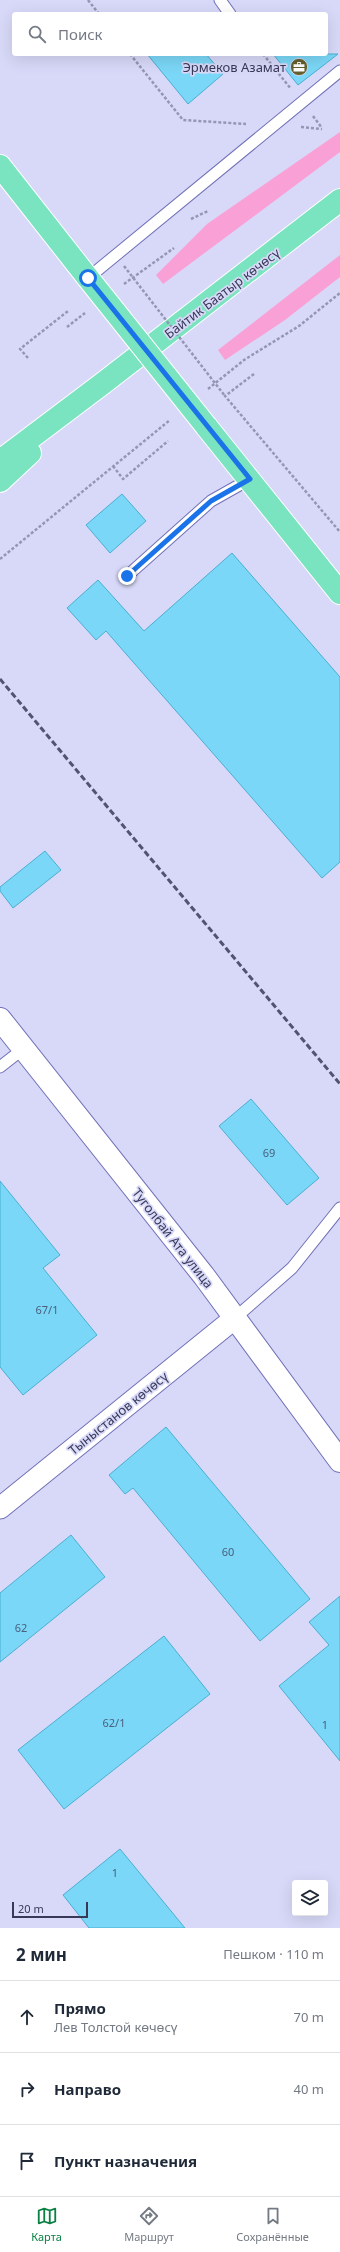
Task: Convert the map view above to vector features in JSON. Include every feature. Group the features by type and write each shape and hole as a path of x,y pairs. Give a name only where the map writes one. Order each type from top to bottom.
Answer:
{"main road":[{"path":"0,166 340,593"},
{"name":"Байтик Баатыр көчөсү","path":"0,461 340,200"},
{"name":"Байтик Баатыр көчөсү","path":"0,481 102,384"}],"street":[{"name":"Туголбай Ата улица","path":"0,1019 204,1276 340,1461"},
{"name":"Тыныстанов көчөсү","path":"0,1508 235,1318"}],"lane":[{"path":"220,0 229,12"},
{"path":"88,278 340,71"},
{"path":"127,576 211,501 250,479"},
{"path":"0,1067 23,1048"},
{"path":"235,1318 292,1268 340,1208"}],"path":[{"path":"88,0 97,12"},
{"path":"132,56 183,120 322,128"},
{"path":"124,266 226,396 340,532"},
{"path":"244,360 299,326 340,293"},
{"path":"28,358 20,349 68,311"},
{"path":"226,396 254,374"},
{"path":"0,559 148,437"},
{"path":"113,466 123,479 168,441"}],"shaded area":[{"path":"340,132 340,152 163,284 156,275 207,224"},
{"path":"340,255 340,277 285,320 225,360 218,350"}],"building":[{"path":"328,54 338,54 298,85 275,56 328,56"},
{"path":"149,56 208,56 223,74 188,104"},
{"path":"122,494 146,521 110,553 86,525"},
{"path":"232,553 340,677 340,862 322,878 106,631 96,640 67,608 98,580 144,631"},
{"path":"45,851 61,870 13,908 0,891 0,887"},
{"path":"251,1099 319,1178 287,1205 219,1126"},
{"path":"0,1181 60,1255 43,1268 97,1335 23,1395 0,1367"},
{"path":"166,1427 310,1599 260,1641 133,1488 125,1494 109,1475"},
{"path":"71,1535 105,1577 0,1662 0,1593"},
{"path":"340,1596 340,1761 279,1686 329,1645 309,1622"},
{"path":"164,1636 210,1694 64,1809 18,1750"},
{"path":"120,1849 185,1928 89,1928 63,1895"}],"railway":[{"path":"0,679 340,1084"}],"place":[{"name":"Эрмеков Азамат","path":"299,67"}],"route":[{"path":"88,278 250,479 211,501 127,576"}]}
